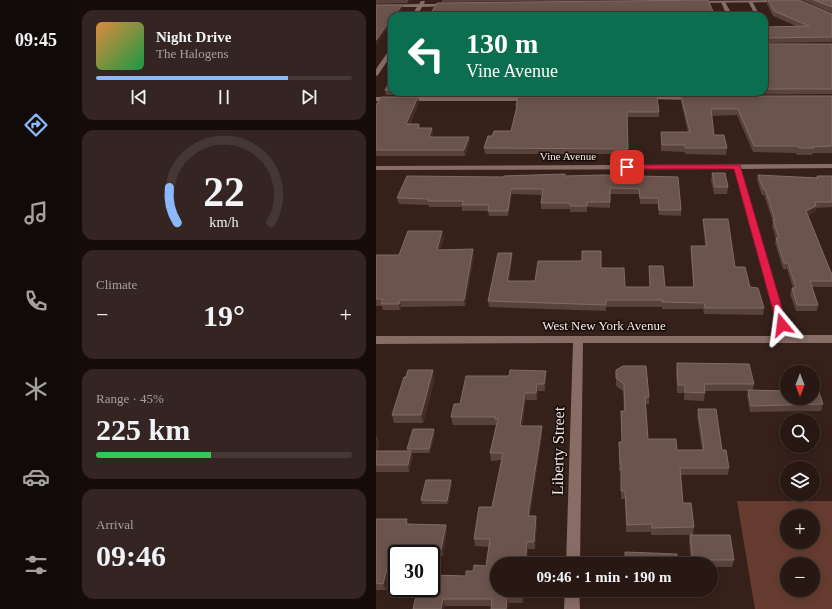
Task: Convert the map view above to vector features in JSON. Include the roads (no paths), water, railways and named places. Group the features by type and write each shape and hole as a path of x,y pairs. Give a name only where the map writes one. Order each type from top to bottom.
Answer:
{"street":[{"path":"416,12 424,0"},
{"path":"686,2 786,1"},
{"path":"723,2 728,12"},
{"path":"750,2 756,12"},
{"path":"376,6 451,5"},
{"path":"376,74 388,56"},
{"path":"635,98 698,98"},
{"path":"376,99 541,99"},
{"name":"Vine Avenue","path":"376,168 832,166"},
{"path":"737,167 786,339"},
{"name":"Liberty Street","path":"573,557 578,339"},
{"name":"West New York Avenue","path":"376,340 832,339"},
{"path":"572,597 572,609"}]}
